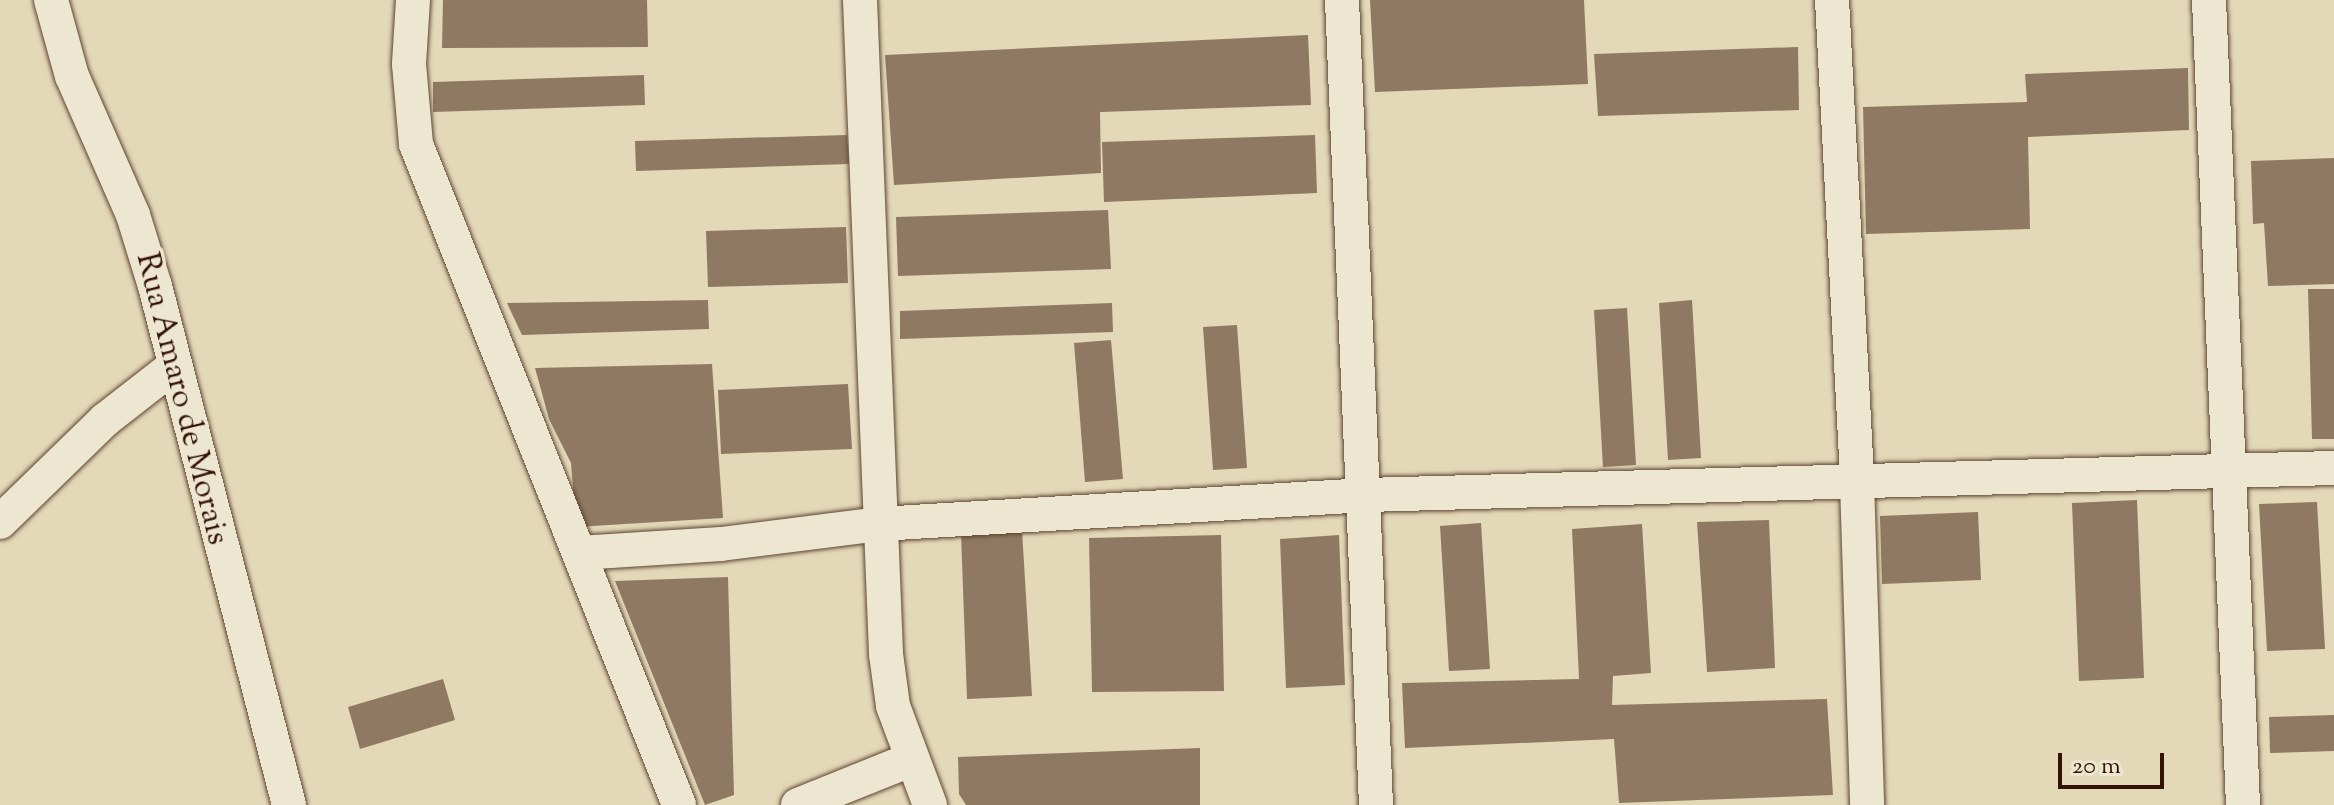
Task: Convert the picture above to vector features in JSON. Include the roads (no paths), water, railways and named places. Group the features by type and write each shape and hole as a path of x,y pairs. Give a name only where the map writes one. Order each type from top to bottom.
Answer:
{"street":[{"name":"Rua Amaro de Morais","path":"51,0 72,76 133,215 289,805"},
{"path":"413,0 409,64 416,144 679,805"},
{"path":"860,0 879,524 893,706 910,760 930,805"},
{"path":"1342,0 1366,495 1376,805"},
{"path":"1832,0 1857,482 1867,805"},
{"path":"2209,0 2233,473 2243,805"},
{"path":"0,522 105,420 174,366"},
{"path":"579,553 721,544 879,524 1366,495 2334,468"},
{"path":"798,805 910,760"}]}
